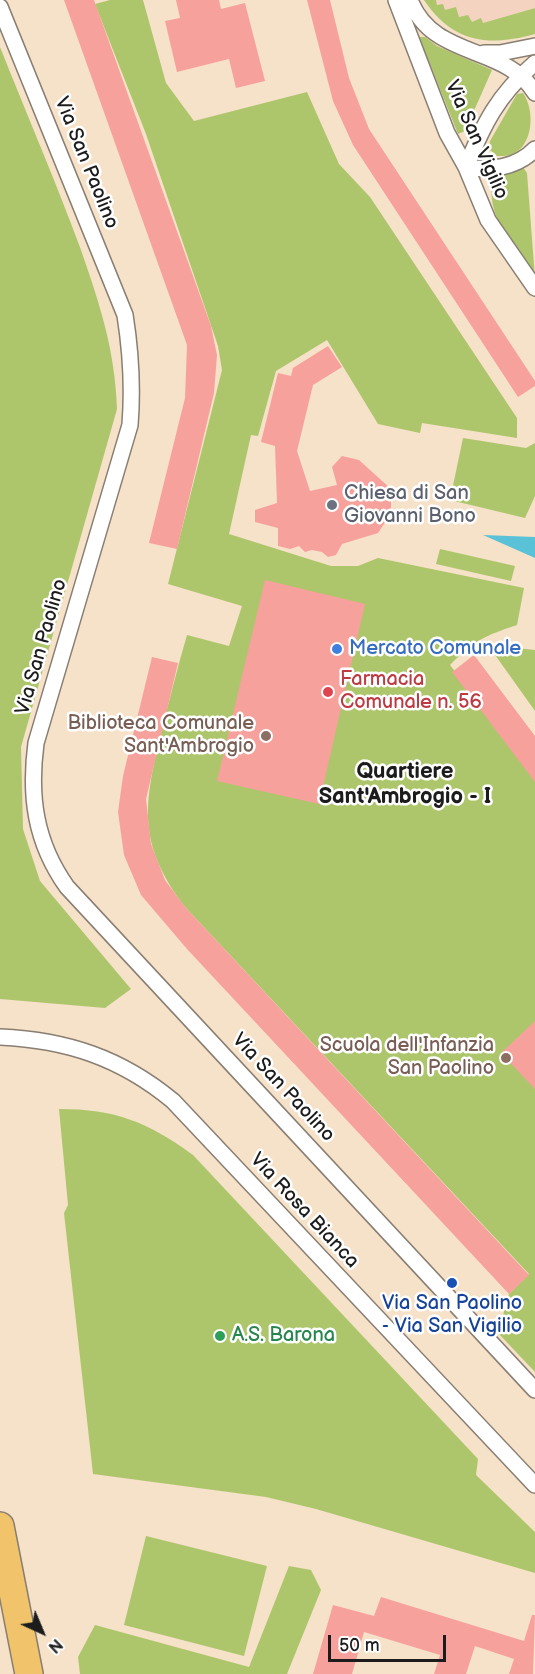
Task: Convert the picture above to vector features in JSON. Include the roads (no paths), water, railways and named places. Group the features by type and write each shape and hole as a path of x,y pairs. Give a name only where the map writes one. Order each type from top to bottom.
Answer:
{"highway":[{"path":"0,1526 29,1674"}],"street":[{"name":"Via San Vigilio","path":"396,0 447,133 466,167 488,220 535,288"},
{"name":"Via San Vigilio","path":"410,0 423,22 451,45 497,61 520,75"},
{"name":"Via San Paolino","path":"0,7 126,315 131,354 133,397 130,425 36,743 31,776 33,807 41,839 67,887 535,1390"},
{"path":"472,52 500,53 535,46"},
{"path":"535,63 520,75 492,109 466,167 482,170 511,165 528,156 535,149"},
{"path":"520,75 535,93"},
{"name":"Via Rosa Bianca","path":"0,1037 57,1042 96,1055 152,1083 173,1101 535,1485"}],"water":[{"path":"483,535 535,537 535,558"}],"place":[{"name":"Chiesa di San Giovanni Bono","path":"332,505"},
{"name":"Mercato Comunale","path":"337,649"},
{"name":"Farmacia Comunale n. 56","path":"328,692"},
{"name":"Biblioteca Comunale Sant'Ambrogio","path":"266,736"},
{"name":"Scuola dell'Infanzia San Paolino","path":"506,1058"},
{"name":"Via San Paolino - Via San Vigilio","path":"452,1283"},
{"name":"A.S. Barona","path":"220,1336"}],"district":[{"name":"Quartiere Sant'Ambrogio - I","path":"405,784"}]}
